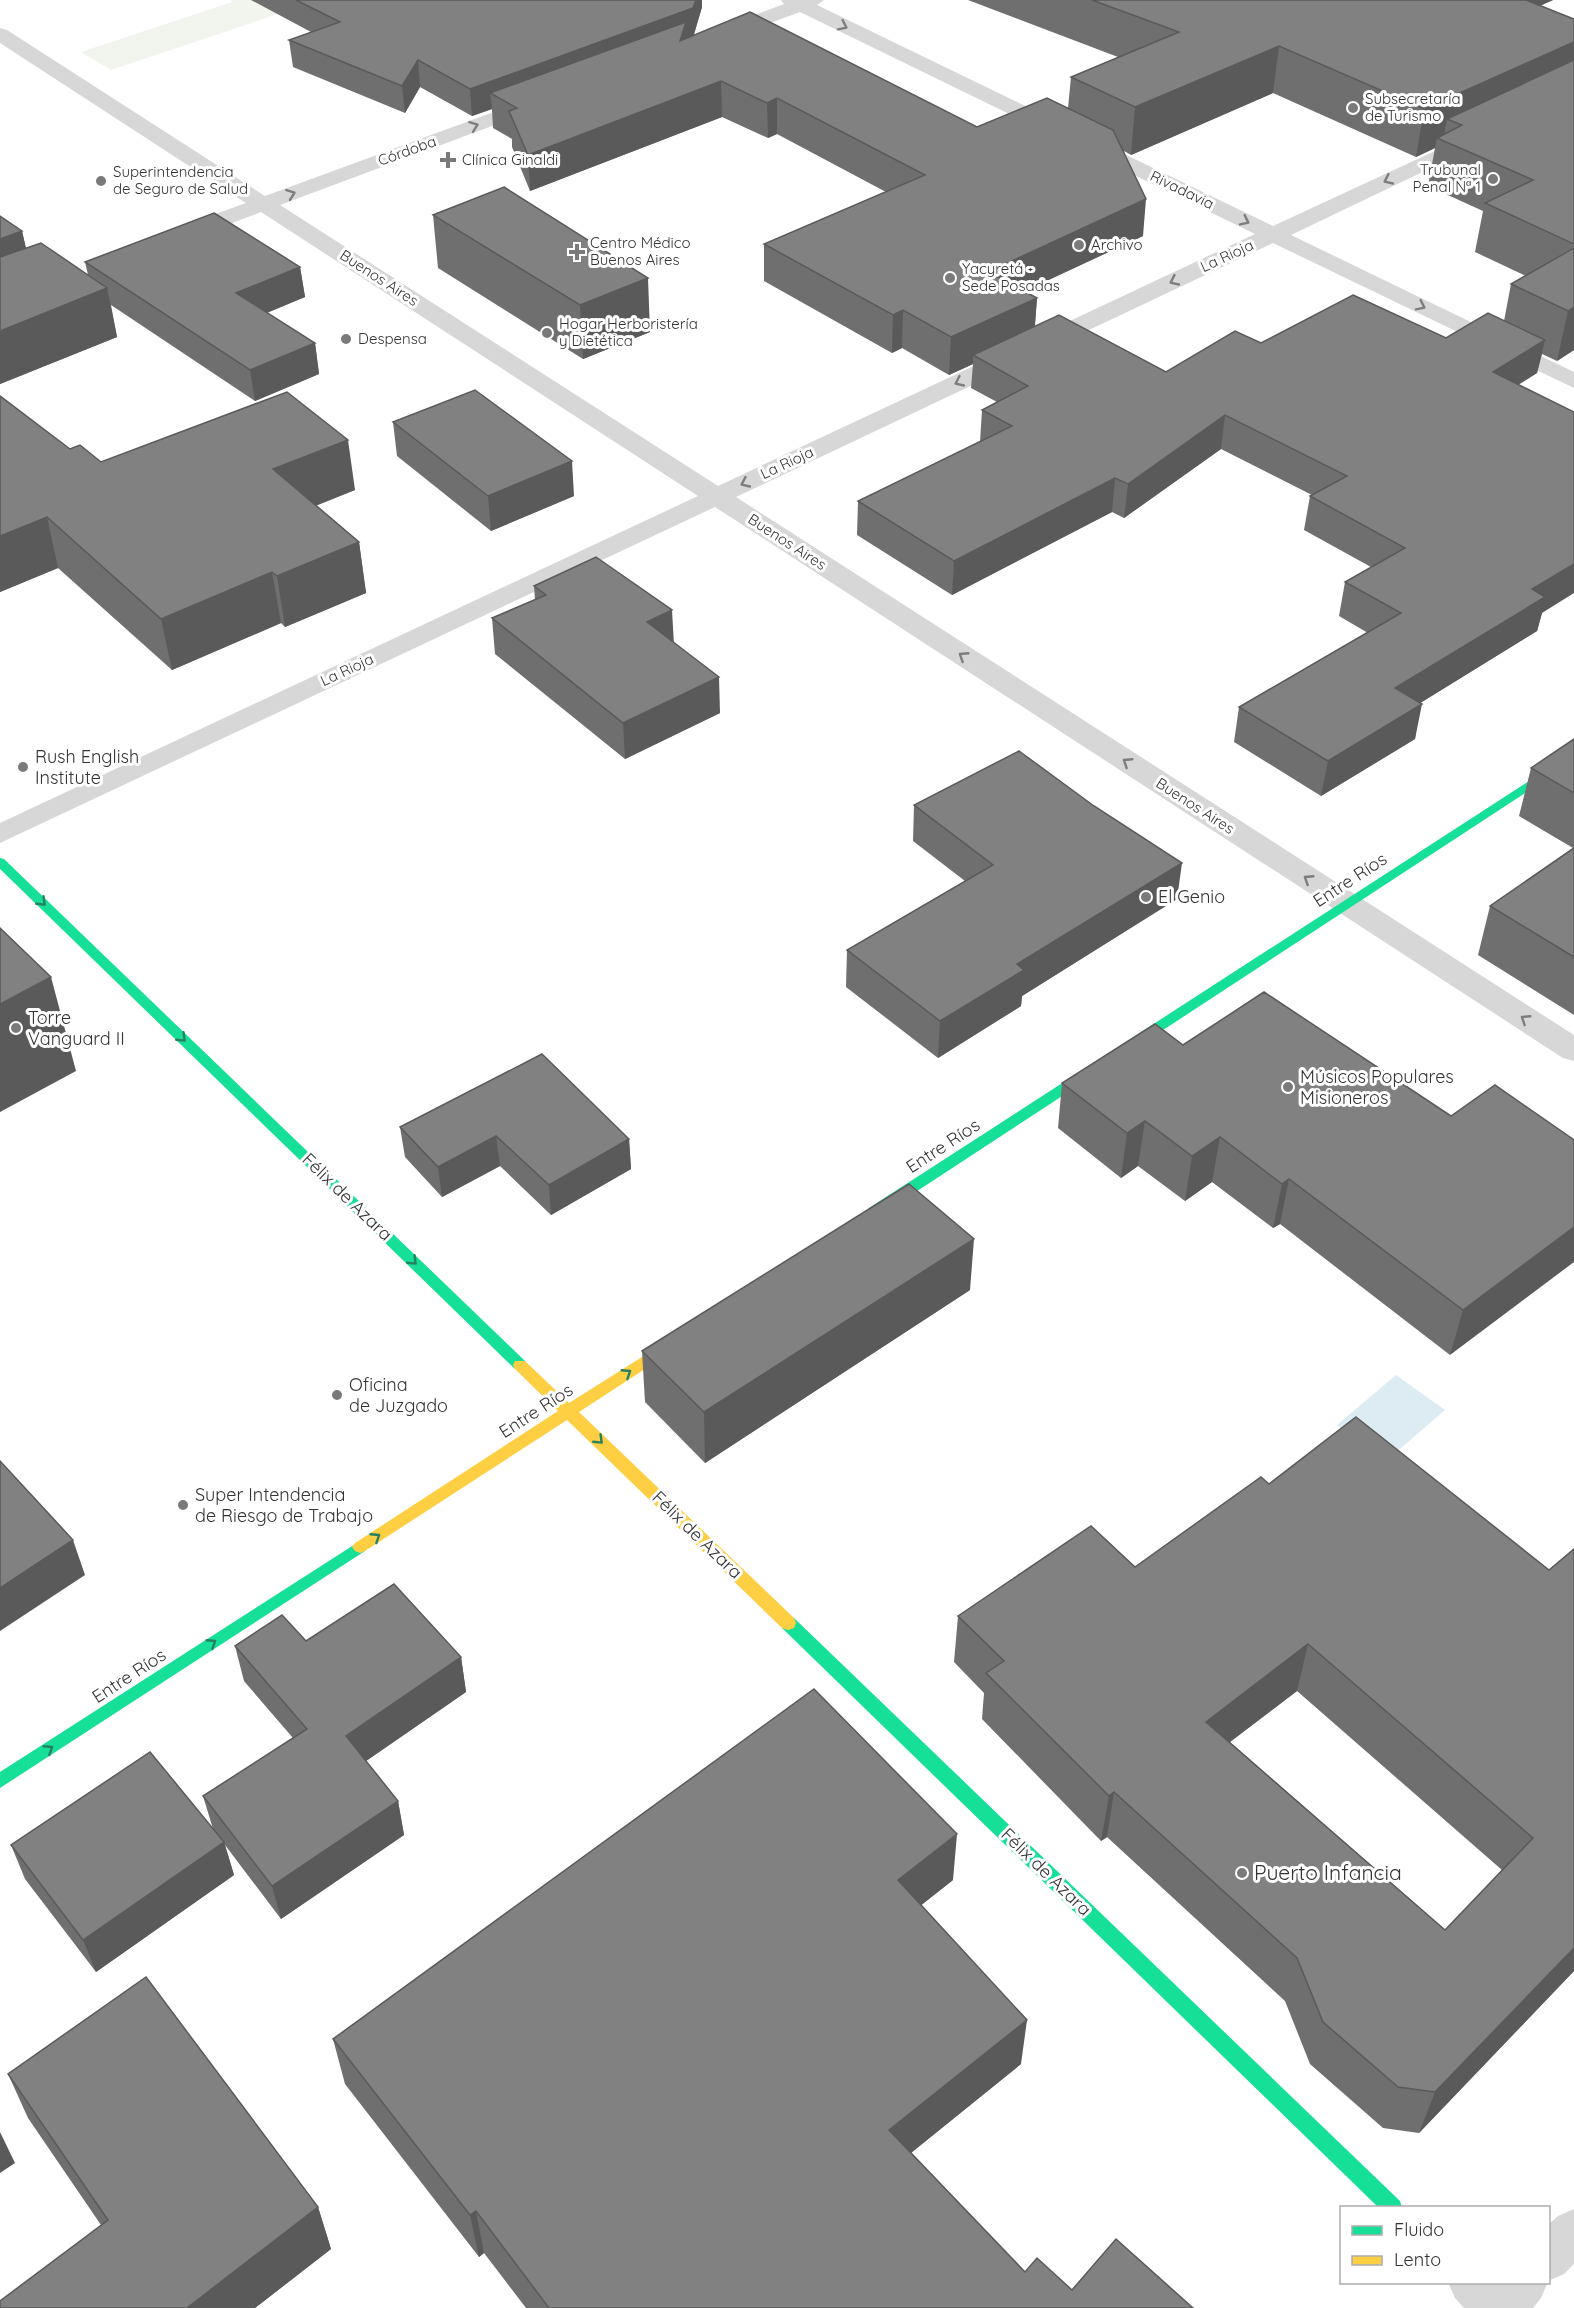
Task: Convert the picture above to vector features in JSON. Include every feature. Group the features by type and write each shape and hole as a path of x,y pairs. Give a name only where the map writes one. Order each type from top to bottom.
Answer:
{"street":[{"path":"700,42 802,2"},
{"name":"Rivadavia","path":"802,2 1574,381"},
{"name":"Buenos Aires","path":"0,34 1574,1050"},
{"name":"Córdoba","path":"165,240 555,96"},
{"name":"La Rioja","path":"0,834 1488,133"},
{"name":"Entre Ríos","path":"858,1223 1574,756"},
{"name":"Félix de Azara","path":"0,862 1391,2206"},
{"name":"Entre Ríos","path":"0,1781 688,1333"},
{"path":"1550,2256 1574,2232"},
{"path":"1472,2284 1499,2308 1525,2284"}],"shaded area":[{"path":"230,0 320,0 111,70 81,52 232,2"},
{"path":"1396,1375 1445,1410 1386,1461 1337,1425"}],"building":[{"path":"296,0 696,0 693,8 470,89 418,60 402,86 289,40 340,22"},
{"path":"1092,0 1526,0 1574,19 1574,42 1424,109 1279,46 1135,107 1071,77 1179,32"},
{"path":"750,12 977,127 1047,98 1113,130 1146,199 988,272 1037,298 951,337 903,310 893,315 764,244 925,175 777,98 767,103 721,81 528,155 509,111 517,108 490,93 686,22 680,41"},
{"path":"1574,60 1574,244 1485,203 1533,180 1437,138 1462,125 1447,119"},
{"path":"504,187 648,278 580,305 433,215"},
{"path":"214,213 300,267 236,293 315,343 250,370 85,262"},
{"path":"0,216 22,231 0,239"},
{"path":"41,243 107,288 0,331 0,257"},
{"path":"1574,248 1574,307 1568,311 1511,284"},
{"path":"1353,295 1446,338 1488,313 1545,340 1493,372 1574,412 1574,564 1532,589 1545,597 1395,688 1422,704 1328,761 1239,707 1401,613 1345,582 1405,548 1310,496 1347,476 1225,415 1128,484 1115,478 954,561 858,501 1012,426 982,410 1028,386 973,355 1059,315 1166,372 1235,331 1261,343"},
{"path":"475,390 572,461 488,496 393,422"},
{"path":"287,392 348,440 273,469 359,542 277,576 272,572 161,619 47,517 0,536 0,396 70,449 80,445 101,462"},
{"path":"596,557 672,610 647,622 719,677 623,723 492,618 546,595 534,586"},
{"path":"1574,739 1574,793 1531,768"},
{"path":"1019,751 1094,806 1182,863 1017,964 1024,970 940,1021 847,950 993,865 914,805"},
{"path":"1574,848 1574,957 1490,906"},
{"path":"0,928 51,977 0,1004"},
{"path":"1264,992 1451,1116 1495,1085 1574,1140 1574,1227 1463,1310 1289,1179 1282,1184 1220,1137 1192,1156 1145,1121 1127,1133 1062,1083 1155,1024 1183,1045"},
{"path":"542,1054 629,1139 549,1185 496,1136 438,1167 400,1127"},
{"path":"909,1184 974,1239 704,1412 642,1351"},
{"path":"1356,1417 1549,1570 1574,1549 1574,1948 1435,2092 1398,2087 1323,2022 1297,1958 1114,1792 1109,1796 986,1673 1004,1661 958,1616 1091,1526 1135,1567 1261,1477 1269,1484","holes":["1308,1644 1533,1838 1445,1930 1206,1722"]},
{"path":"0,1461 73,1540 0,1588"},
{"path":"394,1584 461,1657 346,1736 398,1801 272,1886 203,1796 307,1729 235,1646 282,1615 306,1641"},
{"path":"814,1689 957,1834 898,1880 1027,2020 889,2130 1025,2272 1037,2258 1072,2290 1116,2239 1193,2308 549,2308 476,2211 470,2215 333,2039"},
{"path":"150,1752 224,1842 83,1940 11,1845"},
{"path":"146,1977 318,2207 187,2308 0,2308 0,2301 108,2220 8,2074"}],"traffic: fast":[{"path":"874,1212 1574,756"},
{"path":"0,862 520,1365"},
{"path":"0,1781 360,1547"},
{"path":"788,1623 1391,2206"}],"traffic: slow":[{"path":"360,1547 680,1339"},
{"path":"520,1365 788,1623"}],"place":[{"name":"Subsecretaría de Turismo","path":"1353,108"},
{"name":"Clínica Ginaldi","path":"448,160"},
{"name":"Trubunal Penal Nª 1","path":"1493,179"},
{"name":"Superintendencia de Seguro de Salud","path":"101,181"},
{"name":"Archivo","path":"1079,245"},
{"name":"Centro Médico Buenos Aires","path":"577,252"},
{"name":"Yacyretá - Sede Posadas","path":"950,278"},
{"name":"Hogar Herboristería y Dietética","path":"547,333"},
{"name":"Despensa","path":"346,339"},
{"name":"Rush English Institute","path":"23,767"},
{"name":"El Genio","path":"1146,897"},
{"name":"Torre Vanguard II","path":"16,1028"},
{"name":"Músicos Populares Misioneros","path":"1288,1087"},
{"name":"Oficina de Juzgado","path":"337,1395"},
{"name":"Super Intendencia de Riesgo de Trabajo","path":"183,1505"},
{"name":"Puerto Infancia","path":"1242,1873"}]}
